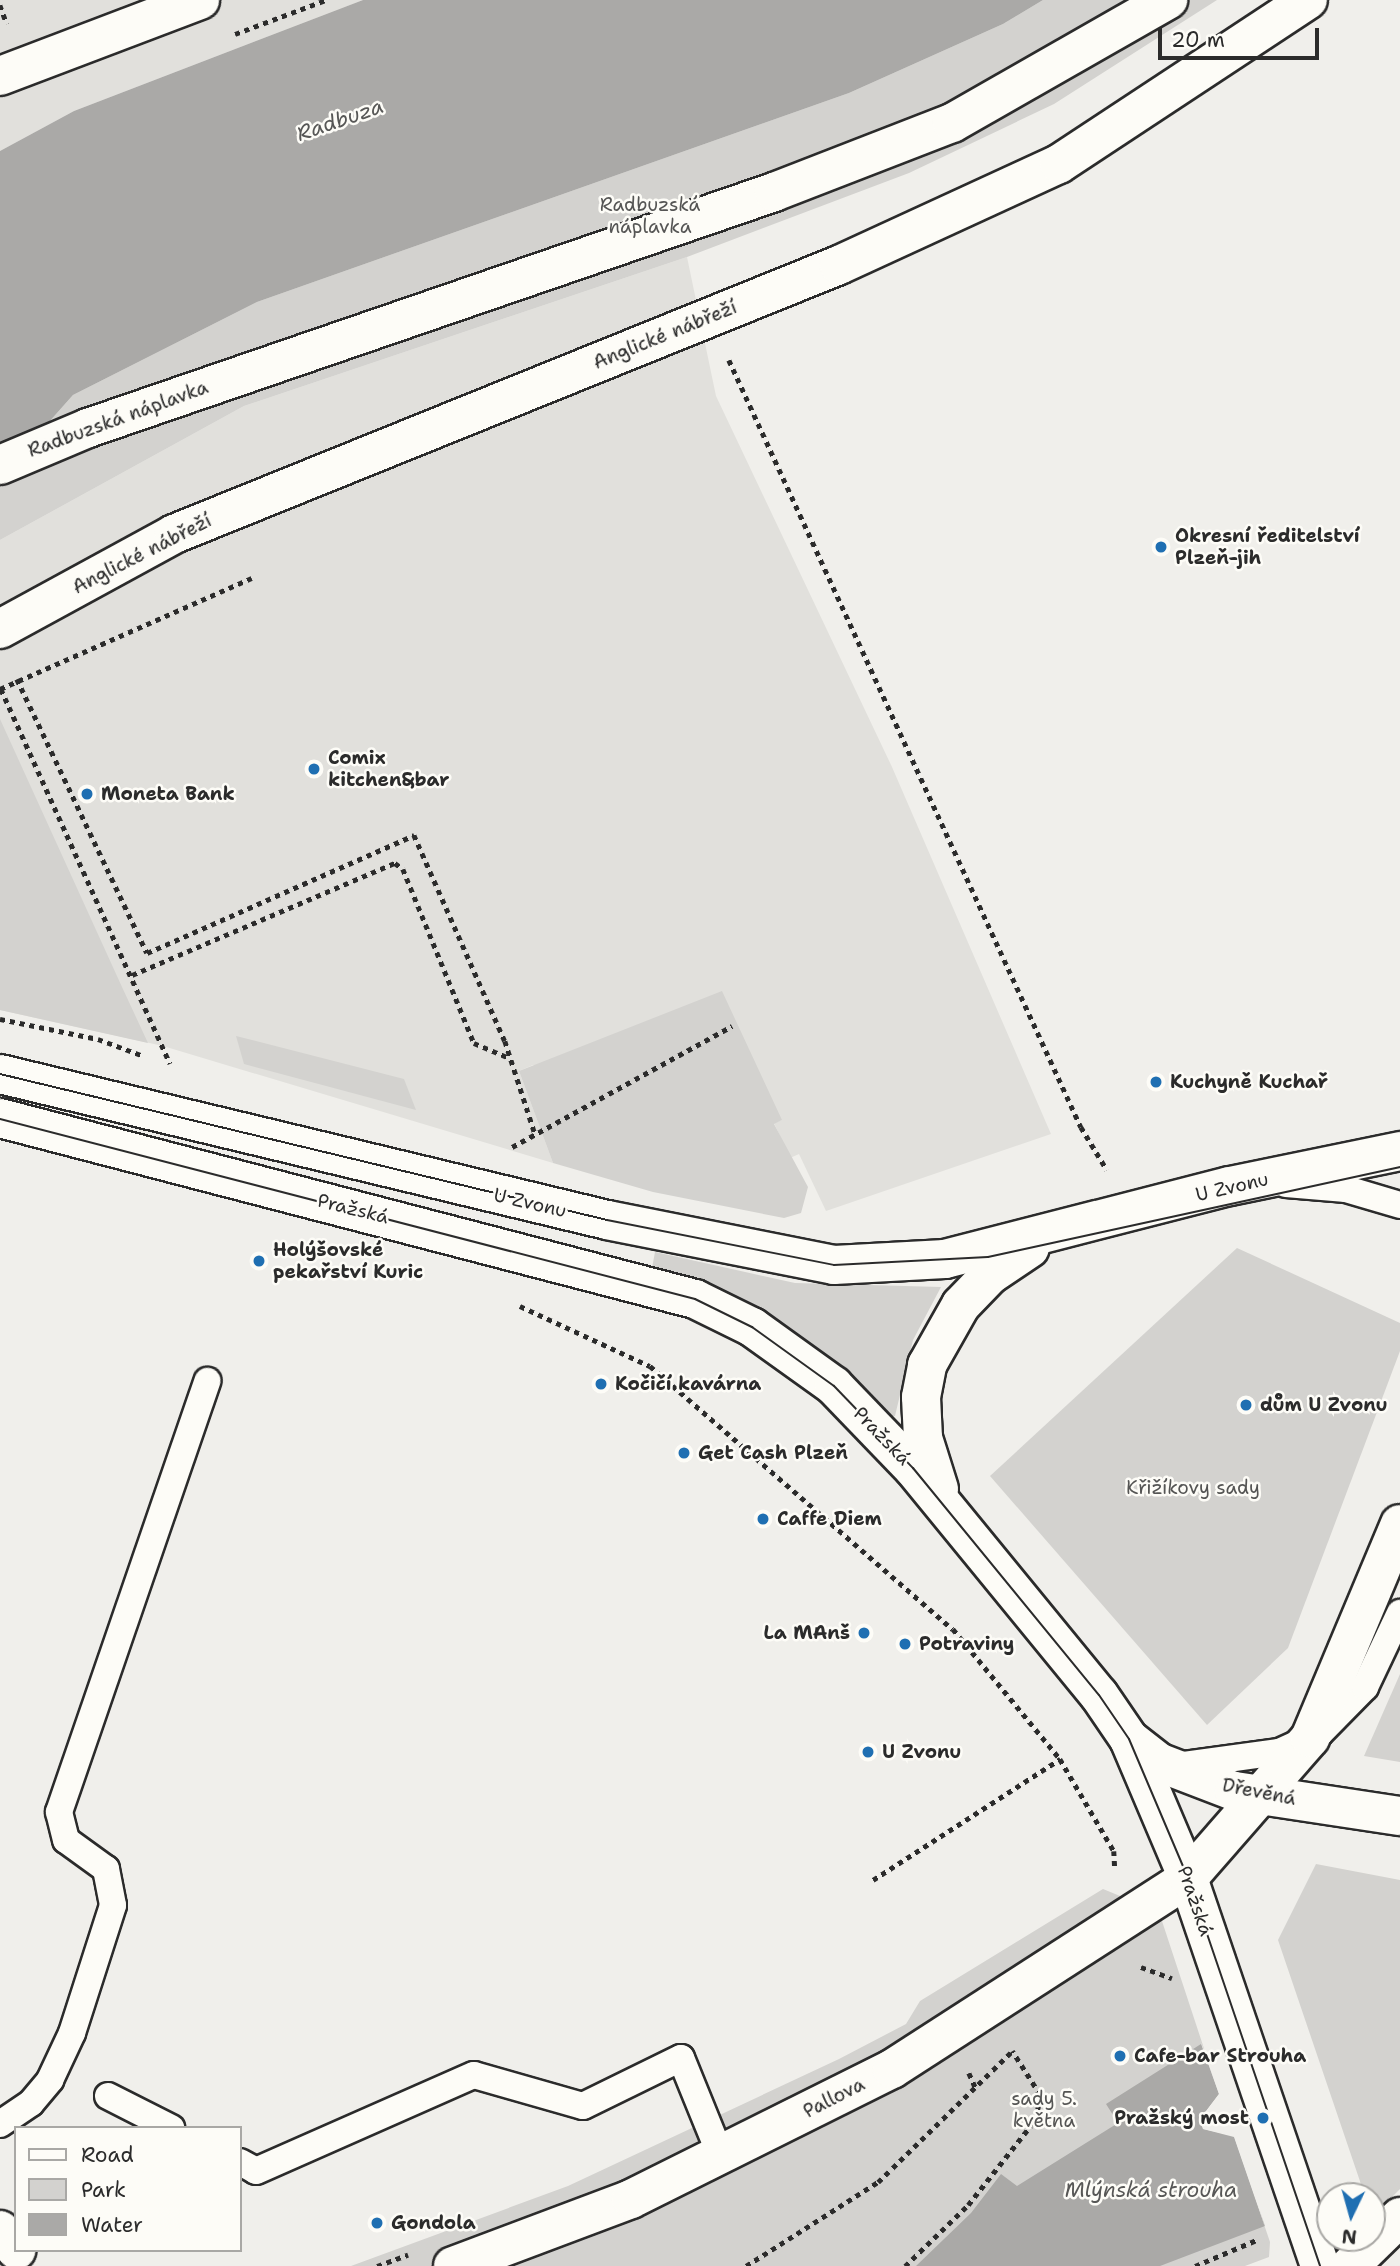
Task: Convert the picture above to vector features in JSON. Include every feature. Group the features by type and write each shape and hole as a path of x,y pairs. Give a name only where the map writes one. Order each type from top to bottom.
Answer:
{"street":[{"path":"0,76 200,0"},
{"name":"Radbuzská náplavka","path":"0,465 113,419 774,192 952,123 1168,0"},
{"name":"Anglické nábřeží","path":"0,629 174,534 839,265 1059,164 1308,0"},
{"name":"U Zvonu","path":"0,1074 371,1166 808,1263 928,1262 1065,1230 1230,1186 1400,1151"},
{"name":"Pražská","path":"0,1118 457,1235 722,1311 834,1386 897,1449 1143,1751 1320,2266"},
{"name":"U Zvonu","path":"964,1533 933,1477 923,1438 921,1397 928,1365 947,1323 990,1275 1065,1230"},
{"path":"1188,1878 1310,1738 1400,1524"},
{"name":"Dřevěná","path":"1143,1751 1400,1816"},
{"name":"Pallova","path":"453,2266 631,2199 952,2034 1188,1878"},
{"path":"1350,2266 1400,2217"},
{"path":"0,2230 14,2248"},
{"path":"18,2252 29,2266"}],"lane":[{"path":"1230,1186 1346,1189 1400,1205"},
{"path":"0,2124 32,2103 50,2080 72,2033 113,1905 106,1869 66,1840 59,1812 207,1381"},
{"path":"1143,1751 1210,1765 1279,1752 1310,1738 1335,1722 1365,1687 1400,1613"},
{"path":"242,2163 257,2171 474,2075 583,2106 681,2058 720,2154"},
{"path":"108,2096 167,2126"}],"path":[{"path":"727,356 1081,1127 1127,1213"},
{"path":"159,1062 172,1067 0,689 107,639 252,578"},
{"path":"17,679 147,953 414,835 507,1057 535,1134"},
{"path":"132,975 395,863 403,869 474,1043 507,1057"},
{"path":"0,1019 98,1039 147,1058"},
{"path":"499,1154 732,1026"},
{"path":"517,1304 650,1366 953,1629 1060,1759 1114,1851 1116,1926 1134,1964 1177,1980"},
{"path":"873,1880 1060,1759"},
{"path":"746,2266 878,2182 1023,2043"},
{"path":"905,2266 968,2205 1036,2119 1040,2095 1012,2051"},
{"path":"1195,2266 1259,2239"}],"shaded area":[{"path":"0,0 363,0 74,111 0,151"},
{"path":"687,257 716,396 892,767 1051,1134 826,1211 799,1154 790,1158 774,1123 782,1120 533,1065 519,1071 553,1163 163,1046 0,1010 0,540 244,406"}],"green space":[{"name":"Radbuzská náplavka","path":"1043,0 1217,0 1054,104 909,173 687,257 244,406 0,540 0,450 41,431 73,395 257,302 849,93 1003,24"},
{"path":"0,719 122,987 148,1043 0,1010"},
{"path":"722,991 782,1120 774,1124 808,1187 801,1213 784,1218 653,1192 553,1163 519,1071"},
{"path":"236,1036 404,1079 416,1110 244,1064"},
{"name":"Křižíkovy sady","path":"1237,1248 1400,1323 1400,1351 1288,1648 1207,1725 990,1476"},
{"path":"655,1252 795,1283 941,1287 913,1340 895,1416 889,1417 652,1268"},
{"path":"1400,1674 1400,1762 1364,1756"},
{"path":"1316,1864 1400,1880 1400,2189 1386,2203 1386,2182 1360,2182 1278,1940"},
{"name":"sady 5. května","path":"1103,1889 1159,1912 1219,2094 1200,2119 1203,2129 1234,2136 1270,2242 1269,2257 1245,2266 351,2266 568,2186 839,2059 906,2024 920,2001"}],"water":[{"name":"Radbuza","path":"363,0 1043,0 1003,24 849,93 257,302 73,395 41,431 0,450 0,151 74,111"},
{"name":"Mlýnská strouha","path":"1201,2044 1219,2094 1200,2119 1203,2129 1234,2136 1265,2226 1160,2266 916,2266 971,2213 1001,2174 1017,2186 1118,2123 1106,2104"}],"pier":[{"path":"1200,2040 1222,2093 1204,2120 1206,2126 1237,2135 1266,2230 1234,2137 1203,2129 1200,2119 1219,2094"}],"tram line":[{"path":"0,1074 607,1220 834,1265 988,1257 1400,1167"},
{"path":"0,1119 695,1299 752,1327 834,1386 913,1468 1099,1695 1129,1739 1188,1878 1320,2266"}],"place":[{"name":"Okresní ředitelství Plzeň-jih","path":"1161,547"},
{"name":"Comix kitchen&bar","path":"314,769"},
{"name":"Moneta Bank","path":"87,794"},
{"name":"Kuchyně Kuchař","path":"1156,1082"},
{"name":"Holýšovské pekařství Kuric","path":"259,1261"},
{"name":"Kočičí kavárna","path":"601,1384"},
{"name":"dům U Zvonu","path":"1246,1405"},
{"name":"Get Cash Plzeň","path":"684,1453"},
{"name":"Caffe Diem","path":"763,1519"},
{"name":"La MAnš","path":"864,1633"},
{"name":"Potraviny","path":"905,1644"},
{"name":"U Zvonu","path":"868,1752"},
{"name":"Cafe-bar Strouha","path":"1120,2056"},
{"name":"Pražský most","path":"1263,2118"},
{"name":"Gondola","path":"377,2223"}]}
